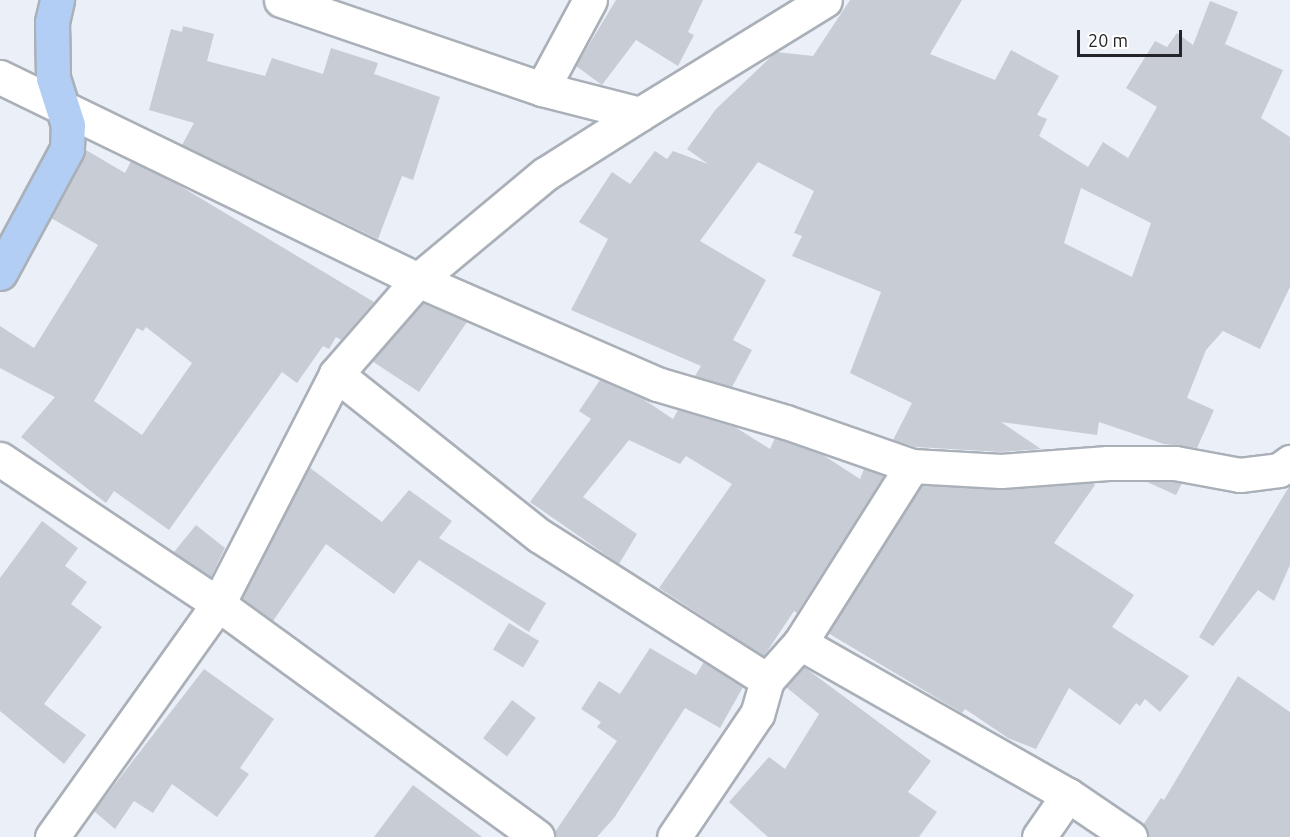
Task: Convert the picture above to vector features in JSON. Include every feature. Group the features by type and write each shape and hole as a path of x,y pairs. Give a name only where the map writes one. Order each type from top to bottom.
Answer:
{"main road":[{"path":"0,273 67,149 68,125 53,78 52,22 57,0"}],"street":[{"path":"281,0 542,88 640,114"},
{"path":"542,88 590,0"},
{"path":"52,837 218,604 336,374 418,280 545,174 825,0"},
{"path":"0,77 418,280 657,384 786,422 912,466 1002,471 1108,463 1175,463 1240,476 1270,473 1290,462"},
{"path":"336,374 540,536 767,680"},
{"path":"0,459 218,604 537,837"},
{"path":"674,837 757,714 767,680 800,643 912,466"},
{"path":"800,643 1068,795 1130,837"},
{"path":"1039,837 1068,795"}],"building":[{"path":"616,0 703,0 688,32 694,35 678,66 636,40 602,85 576,66"},
{"path":"850,0 962,0 930,54 995,80 1011,50 1059,76 1037,115 1047,119 1039,136 1088,167 1103,142 1128,158 1157,107 1126,88 1155,41 1167,47 1177,33 1193,45 1210,1 1238,12 1225,44 1283,70 1261,118 1290,137 1290,287 1260,349 1223,331 1206,350 1187,398 1214,410 1197,448 1164,444 1099,422 1097,435 1001,422 1041,449 1001,452 916,447 893,440 912,403 850,373 881,292 792,256 802,236 794,233 814,191 758,162 700,241 766,280 733,340 752,350 732,387 695,376 701,366 571,310 608,239 579,222 612,172 630,184 655,151 667,159 673,151 708,164 687,149 716,109 776,52 813,56","holes":["1081,188 1151,223 1132,277 1064,243"]},
{"path":"183,26 214,34 207,61 265,76 272,58 323,74 331,48 378,63 374,74 440,97 413,180 402,176 378,239 182,145 194,123 149,110 171,29 182,32"},
{"path":"86,150 125,173 131,161 175,183 374,302 341,340 336,337 329,349 323,346 297,383 282,372 169,530 114,491 106,503 21,437 55,397 0,368 0,326 34,348 98,245 51,218","holes":["146,327 192,363 142,435 94,401 137,328 143,331"]},
{"path":"423,303 467,322 419,392 372,361"},
{"path":"600,380 643,399 673,419 678,410 735,427 770,449 775,438 823,455 860,479 864,469 884,476 797,613 794,611 764,656 659,588 732,484 686,456 680,464 629,440 583,497 637,534 619,564 530,502 591,419 579,411"},
{"path":"309,467 382,522 409,490 452,521 439,538 546,603 529,632 419,560 394,594 326,544 273,621 242,598"},
{"path":"1147,482 1173,482 1182,483 1176,495"},
{"path":"1092,483 1095,485 1054,543 1134,595 1112,627 1189,676 1160,712 1145,699 1140,706 1136,703 1120,725 1069,688 1036,749 1008,738 965,709 962,713 828,633 922,485 1002,490"},
{"path":"1290,485 1290,565 1274,601 1258,590 1213,646 1199,637"},
{"path":"42,521 78,548 65,566 87,582 71,604 102,627 44,704 86,735 64,764 0,711 0,578"},
{"path":"196,525 225,548 211,577 174,552"},
{"path":"509,623 539,641 523,668 493,650"},
{"path":"650,648 696,675 704,662 743,687 720,728 685,708 614,818 597,837 555,837 555,832 617,741 597,727 601,722 581,709 599,681 620,694"},
{"path":"804,667 931,761 908,792 937,812 919,837 768,837 729,802 769,757 785,769 819,714 786,687"},
{"path":"204,669 274,719 240,768 249,774 217,817 172,784 153,813 134,801 115,829 94,811"},
{"path":"1238,676 1290,712 1290,837 1149,837 1143,825 1161,798 1164,800"},
{"path":"512,700 536,718 507,756 483,738"},
{"path":"413,785 482,837 374,837"}]}
